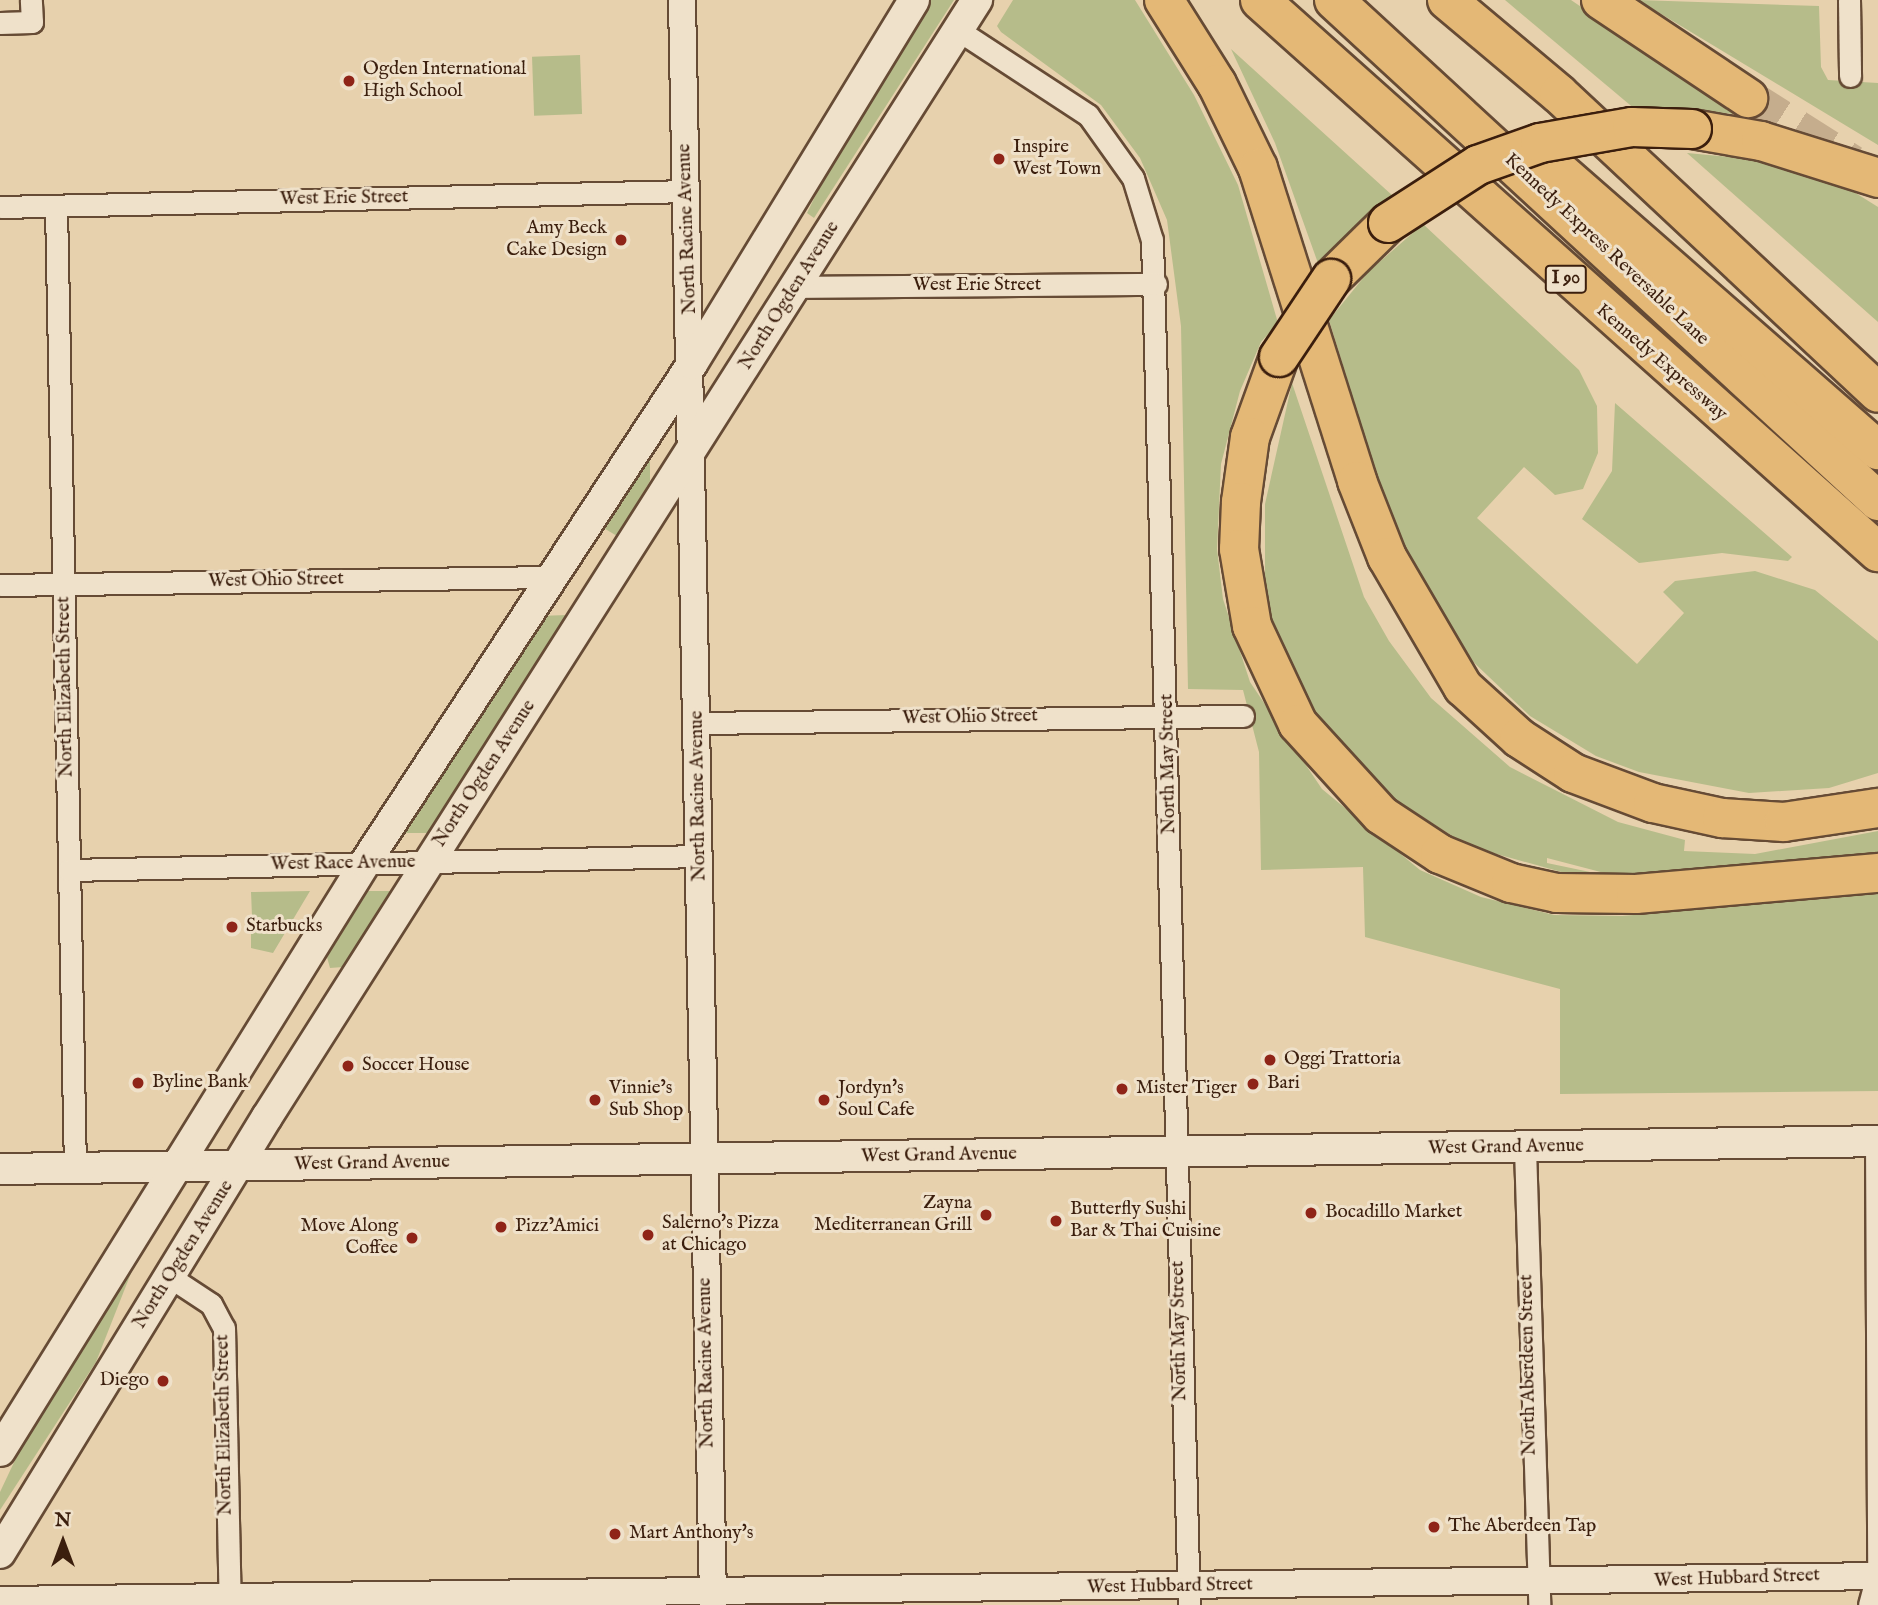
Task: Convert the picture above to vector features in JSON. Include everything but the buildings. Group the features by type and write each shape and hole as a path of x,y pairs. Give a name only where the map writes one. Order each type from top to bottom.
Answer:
{"highway":[{"path":"1164,0 1217,84 1258,168 1357,481 1387,558 1463,687 1520,738 1573,773 1653,803 1722,818 1784,822 1878,808"},
{"name":"Kennedy Expressway","path":"1260,0 1878,552"},
{"name":"Kennedy Express Reversable Lane","path":"1334,0 1878,501"},
{"path":"1363,0 1878,450"},
{"path":"1447,0 1559,94 1878,393"},
{"path":"1601,0 1748,98"},
{"path":"1878,178 1760,141 1692,130 1632,128 1540,143 1478,165 1388,222 1331,279 1279,357 1250,437 1241,502 1239,549 1252,626 1298,724 1381,815 1440,854 1511,883 1557,893 1636,894 1878,873"}],"main road":[{"path":"0,1451 180,1166 365,863 692,364 914,0"},
{"name":"North Ogden Avenue","path":"0,1553 429,862 977,0"},
{"name":"West Grand Avenue","path":"0,1169 1877,1141"}],"street":[{"path":"0,23 32,23 32,0"},
{"name":"North Racine Avenue","path":"682,0 694,446 709,1601"},
{"path":"1849,0 1850,76"},
{"name":"North May Street","path":"958,30 1060,93 1116,150 1144,205 1156,284 1168,716 1185,1599"},
{"name":"West Erie Street","path":"0,207 687,191"},
{"name":"North Elizabeth Street","path":"56,206 75,1168"},
{"name":"West Erie Street","path":"797,287 1156,284"},
{"name":"West Ohio Street","path":"0,585 553,577"},
{"name":"West Ohio Street","path":"698,723 1243,716"},
{"name":"West Race Avenue","path":"69,870 700,856"},
{"path":"1869,1605 1878,1577 1877,1141"},
{"name":"North Aberdeen Street","path":"1525,1147 1533,1598"},
{"name":"North Elizabeth Street","path":"170,1276 211,1304 224,1328 229,1603"},
{"name":"West Hubbard Street","path":"0,1600 229,1603 1533,1598 1878,1577"}],"green space":[{"path":"931,0 954,0 814,218 807,213 850,125"},
{"path":"1013,0 1135,0 1194,95 1238,185 1278,323 1261,342 1240,391 1221,464 1217,549 1223,599 1250,682 1322,789 1420,870 1481,897 1554,915 1622,916 1878,894 1878,1091 1560,1094 1560,989 1365,937 1363,867 1261,870 1259,752 1243,690 1188,689 1181,326 1167,220 1140,158 1101,105 1001,32 997,26"},
{"path":"1505,0 1571,0 1738,114 1636,110"},
{"path":"1638,0 1819,6 1821,67 1828,80 1878,83 1878,145"},
{"path":"1231,49 1393,196 1319,266 1275,143"},
{"path":"580,55 582,114 534,116 532,57"},
{"path":"1687,153 1773,161 1830,177 1878,207 1878,322"},
{"path":"1423,224 1579,370 1597,406 1598,453 1583,489 1555,495 1524,467 1477,518 1637,664 1684,613 1663,592 1675,581 1755,571 1815,590 1878,641 1878,773 1829,788 1749,793 1639,772 1596,756 1530,716 1466,655 1420,588 1386,506 1329,320 1368,272"},
{"path":"1292,383 1364,597 1389,641 1431,698 1510,767 1618,822 1685,840 1684,851 1755,854 1878,831 1878,855 1616,876 1547,858 1547,863 1590,872 1565,873 1468,846 1379,789 1315,718 1276,637 1265,592 1265,504"},
{"path":"1615,403 1792,557 1788,561 1722,553 1639,563 1582,519 1612,471"},
{"path":"650,445 650,481 617,536 597,524"},
{"path":"567,615 430,833 404,833 539,616"},
{"path":"310,891 273,953 251,948 251,933 261,924 252,916 251,892"},
{"path":"368,891 390,891 343,967 330,968 327,957"},
{"path":"135,1263 96,1362 0,1510 0,1492 35,1418"}],"tunnel":[{"path":"1748,98 1852,164"}],"place":[{"name":"Ogden International High School","path":"349,81"},
{"name":"Inspire West Town","path":"999,159"},
{"name":"Amy Beck Cake Design","path":"621,240"},
{"name":"Starbucks","path":"232,927"},
{"name":"Oggi Trattoria","path":"1270,1060"},
{"name":"Soccer House","path":"348,1066"},
{"name":"Byline Bank","path":"138,1083"},
{"name":"Bari","path":"1253,1084"},
{"name":"Mister Tiger","path":"1122,1089"},
{"name":"Vinnie’s Sub Shop","path":"595,1100"},
{"name":"Jordyn's Soul Cafe","path":"824,1100"},
{"name":"Bocadillo Market","path":"1311,1213"},
{"name":"Zayna Mediterranean Grill","path":"986,1215"},
{"name":"Butterfly Sushi Bar & Thai Cuisine","path":"1056,1221"},
{"name":"Pizz’Amici","path":"501,1227"},
{"name":"Salerno's Pizza at Chicago","path":"648,1235"},
{"name":"Move Along Coffee","path":"412,1238"},
{"name":"Diego","path":"163,1381"},
{"name":"The Aberdeen Tap","path":"1434,1527"},
{"name":"Mart Anthony's","path":"615,1534"}]}
